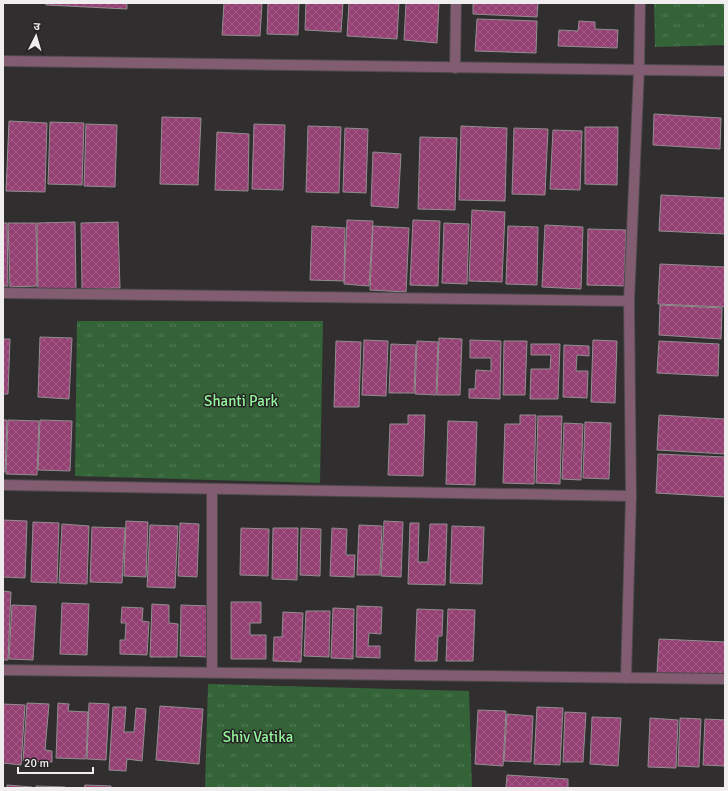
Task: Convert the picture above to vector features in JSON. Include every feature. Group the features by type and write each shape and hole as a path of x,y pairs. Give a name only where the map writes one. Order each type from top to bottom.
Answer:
{"street":[{"path":"455,68 456,3"},
{"path":"626,678 631,496 629,301 639,70 640,3"},
{"path":"3,61 725,71"},
{"path":"3,293 629,301"},
{"path":"3,485 631,496"},
{"path":"212,489 212,672"},
{"path":"3,670 725,679"}],"green space":[{"path":"654,3 725,3 725,45 655,47"},
{"name":"Shanti Park","path":"77,321 323,321 320,483 75,476"},
{"name":"Shiv Vatika","path":"208,684 469,691 472,788 205,788"}],"building":[{"path":"46,3 127,3 127,9 46,5"},
{"path":"224,3 262,3 260,36 222,35"},
{"path":"268,3 299,3 298,35 267,34"},
{"path":"306,3 343,3 341,32 305,30"},
{"path":"349,3 399,3 397,39 347,36"},
{"path":"406,3 439,3 437,43 404,40"},
{"path":"473,3 538,3 537,17 473,14"},
{"path":"477,19 537,21 536,53 475,51"},
{"path":"579,21 595,22 595,29 618,30 617,48 558,46 559,30 578,31"},
{"path":"654,114 721,118 720,149 653,145"},
{"path":"162,117 201,118 198,185 160,184"},
{"path":"9,121 47,123 45,192 6,191"},
{"path":"50,122 84,123 82,185 48,184"},
{"path":"86,124 117,125 115,187 84,186"},
{"path":"254,124 285,125 283,190 252,189"},
{"path":"308,126 341,127 339,193 306,192"},
{"path":"461,126 507,128 505,201 459,200"},
{"path":"585,127 618,127 617,185 585,184"},
{"path":"345,128 368,129 366,193 343,192"},
{"path":"514,128 548,129 545,195 512,194"},
{"path":"553,130 582,131 580,190 550,189"},
{"path":"217,132 249,134 248,191 215,190"},
{"path":"420,137 457,138 455,210 418,209"},
{"path":"373,152 401,154 398,208 371,206"},
{"path":"661,195 725,198 725,234 659,231"},
{"path":"472,210 505,212 502,282 469,281"},
{"path":"347,220 373,221 369,286 344,284"},
{"path":"413,220 440,221 438,286 410,285"},
{"path":"75,222 76,290 38,290 37,223"},
{"path":"118,222 120,288 82,289 81,223"},
{"path":"3,223 7,223 8,286 3,286"},
{"path":"8,223 36,223 37,286 10,287"},
{"path":"444,223 469,224 467,284 442,283"},
{"path":"545,225 583,227 581,289 542,287"},
{"path":"312,226 345,228 344,281 310,280"},
{"path":"373,226 409,228 406,292 370,290"},
{"path":"508,226 538,227 537,285 506,284"},
{"path":"588,229 626,230 624,286 587,285"},
{"path":"660,264 725,267 725,307 658,304"},
{"path":"660,305 722,308 721,339 659,335"},
{"path":"40,337 72,338 69,399 38,397"},
{"path":"439,338 462,339 460,395 437,395"},
{"path":"3,339 10,339 8,394 3,394"},
{"path":"364,340 388,341 386,396 362,395"},
{"path":"470,340 501,341 500,399 469,398 469,389 475,389 476,370 491,371 491,358 470,358"},
{"path":"593,340 617,341 615,403 591,402"},
{"path":"336,341 361,342 359,407 334,407"},
{"path":"417,341 438,342 436,395 415,394"},
{"path":"504,341 527,341 525,395 503,395"},
{"path":"659,341 719,344 718,376 657,373"},
{"path":"391,344 416,345 414,393 389,393"},
{"path":"531,344 560,344 558,399 530,399 531,369 550,369 551,355 531,355"},
{"path":"564,345 589,346 589,356 577,355 576,371 588,371 587,398 563,397"},
{"path":"408,415 425,415 423,476 388,475 390,424 408,424"},
{"path":"520,415 536,415 534,484 503,483 505,424 520,424"},
{"path":"659,415 725,419 725,454 657,450"},
{"path":"538,416 562,416 560,484 536,483"},
{"path":"3,420 7,420 5,472 3,472"},
{"path":"8,420 39,421 37,475 6,474"},
{"path":"40,420 72,421 70,471 38,470"},
{"path":"448,421 477,422 475,485 446,484"},
{"path":"585,422 611,423 609,479 583,478"},
{"path":"564,423 583,424 581,480 562,479"},
{"path":"658,454 725,457 725,497 656,493"},
{"path":"3,520 27,521 25,578 3,577"},
{"path":"126,521 148,522 146,577 124,576"},
{"path":"384,521 403,522 401,577 381,576"},
{"path":"33,522 59,523 57,583 31,582"},
{"path":"180,523 199,524 197,577 178,576"},
{"path":"410,523 419,523 418,562 428,562 430,524 447,524 445,585 408,584"},
{"path":"62,524 89,526 87,584 59,583"},
{"path":"150,525 178,526 175,588 147,587"},
{"path":"359,525 382,526 380,575 357,575"},
{"path":"452,526 484,527 482,584 450,583"},
{"path":"92,527 125,528 122,583 90,582"},
{"path":"241,528 269,529 268,576 240,575"},
{"path":"273,528 298,528 297,580 272,579"},
{"path":"301,528 321,529 320,576 300,575"},
{"path":"332,528 347,529 346,555 355,555 354,577 330,576"},
{"path":"3,591 11,592 8,660 3,660"},
{"path":"231,602 261,602 261,623 250,623 250,635 266,635 266,659 231,659"},
{"path":"62,603 89,604 87,655 60,654"},
{"path":"152,604 169,605 169,623 178,624 177,657 150,657"},
{"path":"12,605 36,606 33,660 9,659"},
{"path":"181,605 210,606 208,657 180,656"},
{"path":"357,606 382,607 381,634 369,633 368,646 380,646 380,658 356,657"},
{"path":"122,607 143,608 142,621 149,622 147,655 120,654 120,640 125,640 126,623 121,623"},
{"path":"333,608 354,609 353,659 331,658"},
{"path":"417,609 443,610 442,636 438,636 437,661 415,661"},
{"path":"448,609 475,610 473,661 446,661"},
{"path":"306,611 330,611 329,657 304,656"},
{"path":"283,612 303,613 301,662 273,661 274,637 282,637"},
{"path":"659,639 725,642 725,676 657,673"},
{"path":"27,703 49,704 45,750 52,751 52,762 23,761"},
{"path":"58,703 69,704 68,711 88,712 86,759 56,758"},
{"path":"89,703 109,704 106,760 87,759"},
{"path":"3,704 25,705 21,765 3,763"},
{"path":"160,706 203,709 199,764 156,760"},
{"path":"113,707 126,707 124,732 134,732 136,708 146,709 142,761 127,759 126,771 109,770"},
{"path":"537,707 563,708 560,765 534,764"},
{"path":"478,710 506,711 503,766 475,764"},
{"path":"565,712 586,713 583,762 563,762"},
{"path":"507,714 533,716 531,762 504,761"},
{"path":"592,717 621,718 618,766 590,764"},
{"path":"650,718 678,720 676,768 648,767"},
{"path":"680,718 701,719 699,767 678,766"},
{"path":"705,719 725,720 725,766 703,765"},
{"path":"507,775 568,779 568,788 506,788"},
{"path":"7,785 32,787 32,788 7,788"},
{"path":"85,785 111,786 111,788 84,788"},
{"path":"36,786 65,787 65,788 36,788"}]}
